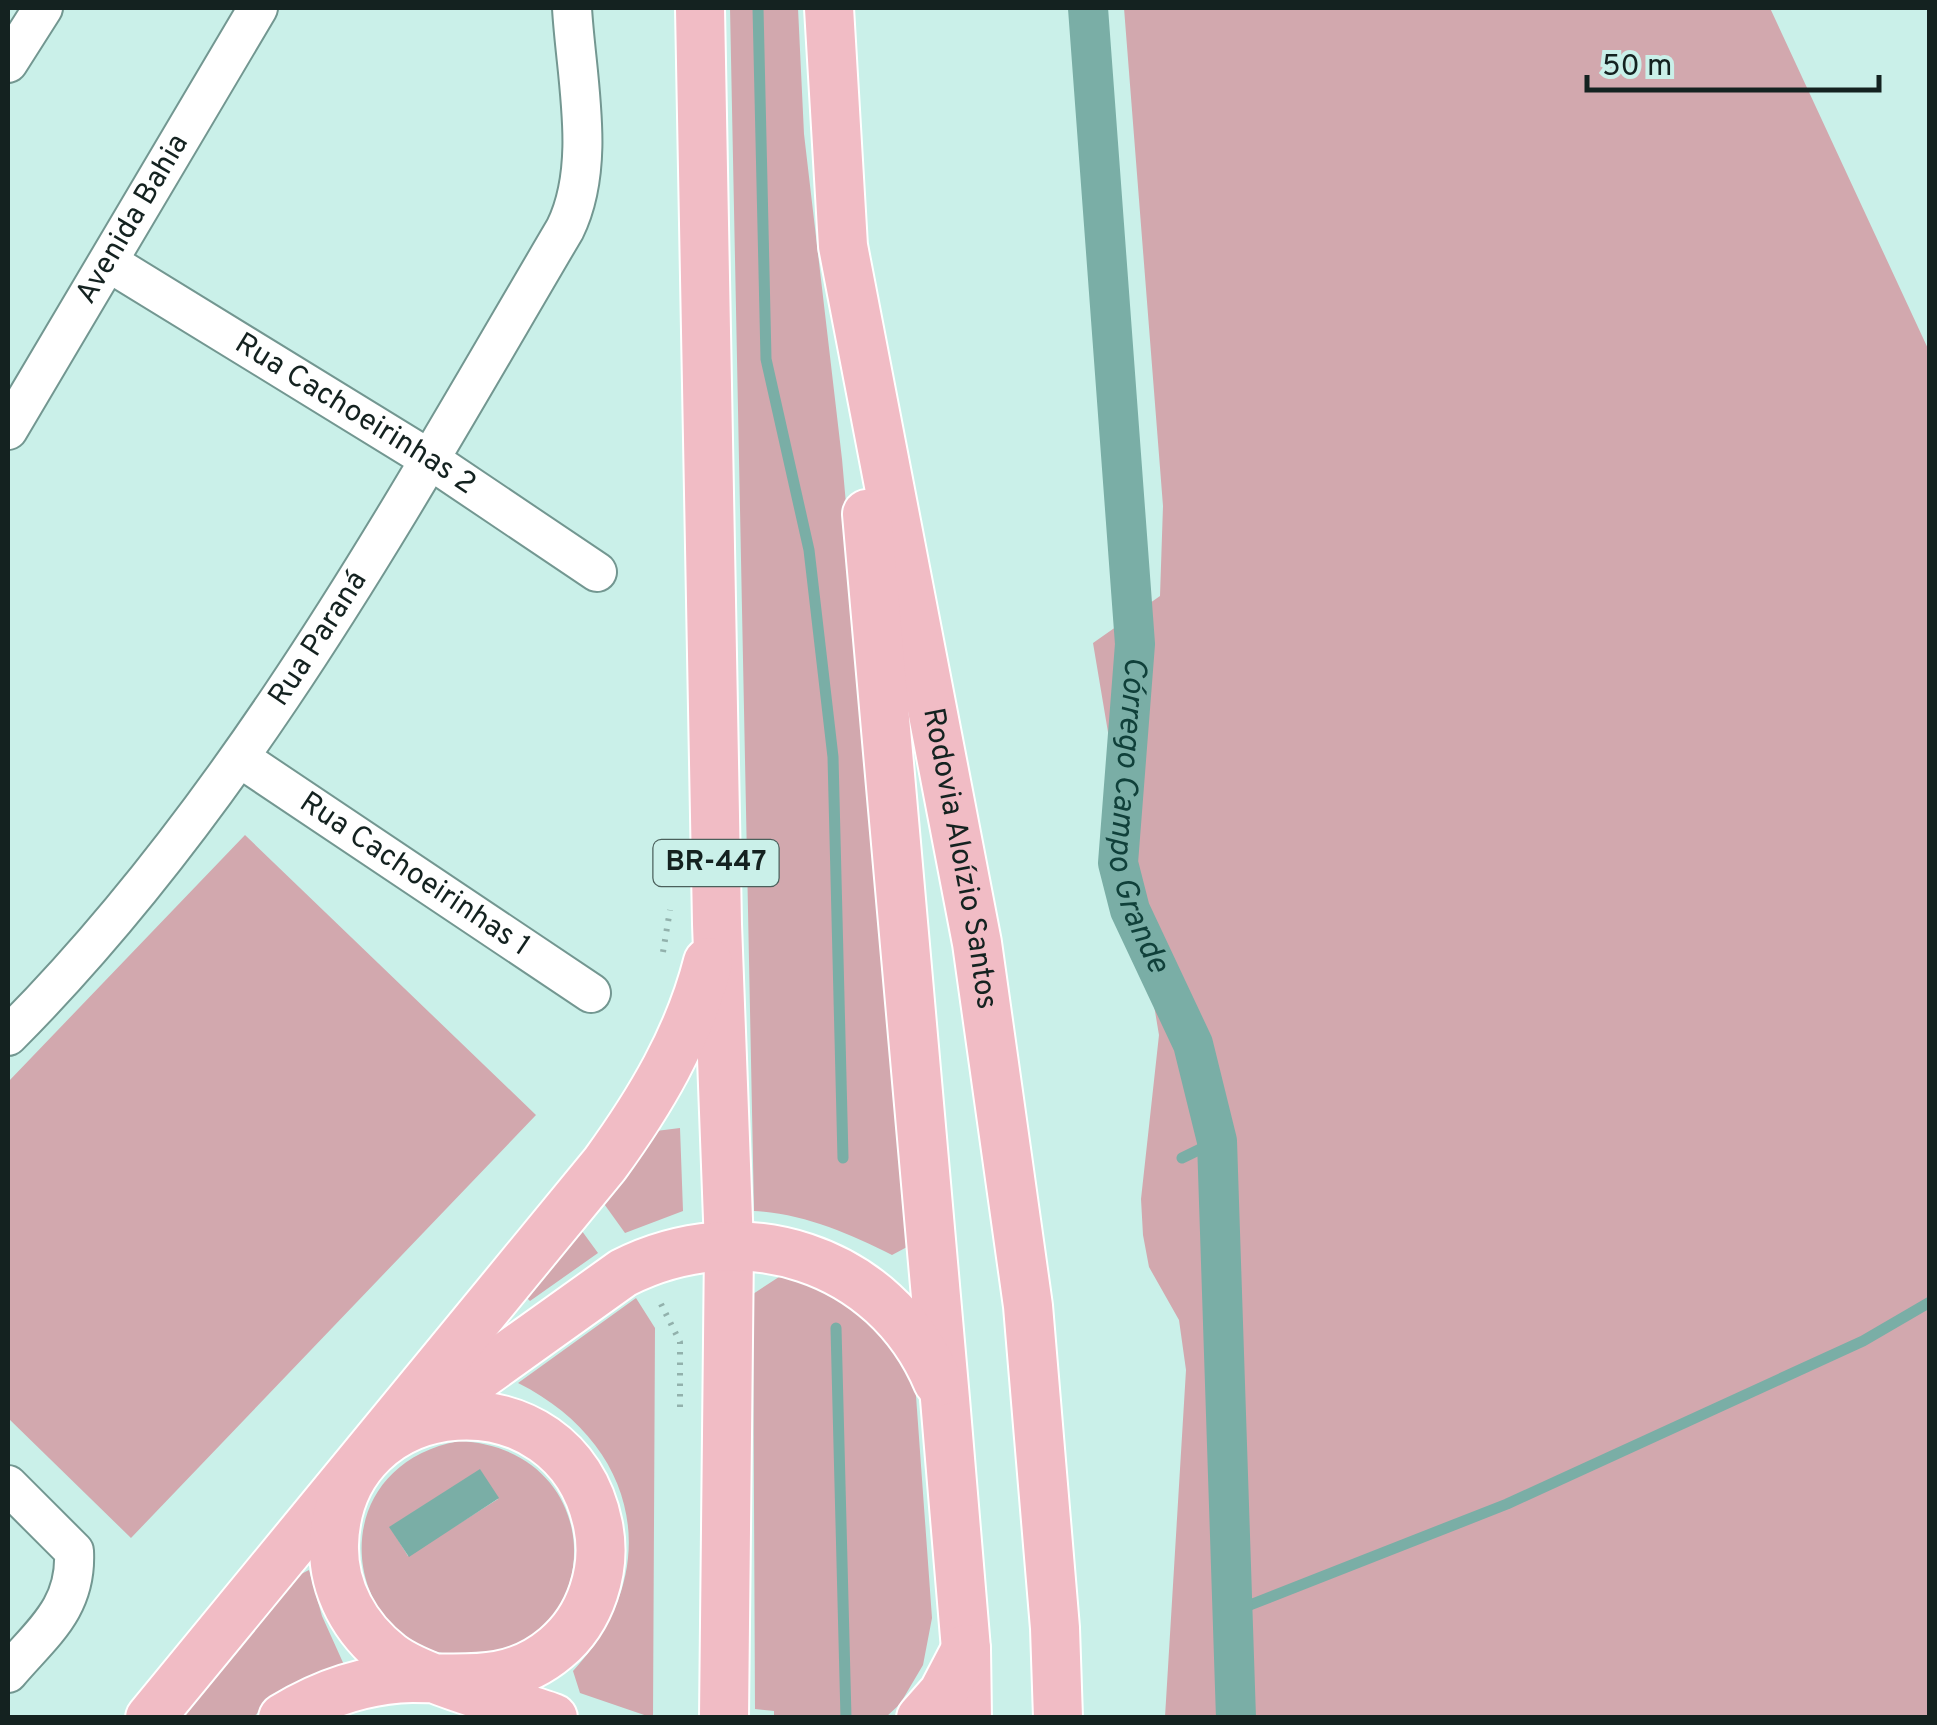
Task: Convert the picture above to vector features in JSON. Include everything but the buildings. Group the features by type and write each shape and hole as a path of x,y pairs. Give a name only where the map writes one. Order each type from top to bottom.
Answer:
{"main road":[{"name":"BR-447","path":"700,8 718,924 729,1246 724,1718"},
{"name":"Rodovia Aloízio Santos","path":"830,8 843,246 976,943 1028,1306 1056,1628 1058,1718"},
{"path":"843,246 945,1399 966,1650 967,1718"},
{"path":"150,1718 382,1445 633,1126 683,1035 718,924"},
{"path":"552,1718 420,1673 370,1640 340,1588 335,1528 350,1482 382,1445 633,1268 680,1249 729,1246 796,1254 846,1275 878,1298 907,1328 929,1362 945,1399"},
{"path":"283,1718 329,1695 375,1682 508,1676 559,1646 592,1596 601,1538 583,1481 542,1437 487,1415 456,1414 382,1445"},
{"path":"922,1718 943,1693 966,1650"},
{"path":"449,1680 505,1718"}],"street":[{"path":"8,63 43,8"},
{"name":"Avenida Bahia","path":"8,430 258,8"},
{"name":"Rua Paraná","path":"8,1036 70,974 240,758 429,459 577,205 582,172 572,8"},
{"name":"Rua Cachoeirinhas 2","path":"110,263 429,459 597,572"},
{"name":"Rua Cachoeirinhas 1","path":"240,758 591,992"},
{"path":"8,1484 74,1551 75,1577 66,1605 8,1672"}],"path":[{"path":"661,958 672,898"},
{"path":"633,1268 678,1332 680,1421"}],"shaded area":[{"path":"730,8 798,8 804,134 842,459 893,1032 907,1247 892,1255 825,1226 754,1211"},
{"path":"1124,8 1770,8 1930,353 1929,1717 1165,1717 1186,1370 1179,1320 1149,1267 1143,1235 1141,1199 1159,1035 1093,643 1160,596 1163,506"},
{"path":"245,835 536,1115 131,1538 8,1418 8,1082"},
{"path":"680,1128 683,1211 625,1233 602,1201 656,1131"},
{"path":"579,1227 598,1253 530,1301 525,1296"},
{"path":"782,1275 821,1285 885,1334 915,1382 932,1618 923,1665 900,1704 886,1717 774,1717 774,1711 755,1709 753,1294"},
{"path":"636,1298 655,1328 653,1718 580,1693 573,1671 603,1632 621,1592 629,1551 626,1512 613,1474 590,1439 559,1408 518,1383"},
{"path":"459,1441 508,1452 544,1476 566,1509 574,1546 569,1584 551,1618 520,1643 476,1655 432,1650 397,1630 374,1600 362,1563 364,1524 380,1488 412,1459","holes":["480,1470 498,1499 408,1556 390,1527"]},
{"path":"309,1570 322,1616 345,1667 267,1705 253,1717 177,1718 293,1578"}],"water":[{"path":"480,1469 499,1498 409,1557 389,1527"}],"waterway":[{"path":"758,8 766,359 809,550 833,757 843,1158"},
{"name":"Córrego Campo Grande","path":"1088,8 1135,644 1118,863 1130,910 1193,1044 1217,1141 1236,1718"},
{"path":"1182,1158 1217,1141"},
{"path":"1232,1612 1507,1504 1863,1341 1930,1302"},
{"path":"836,1328 846,1718"}]}
